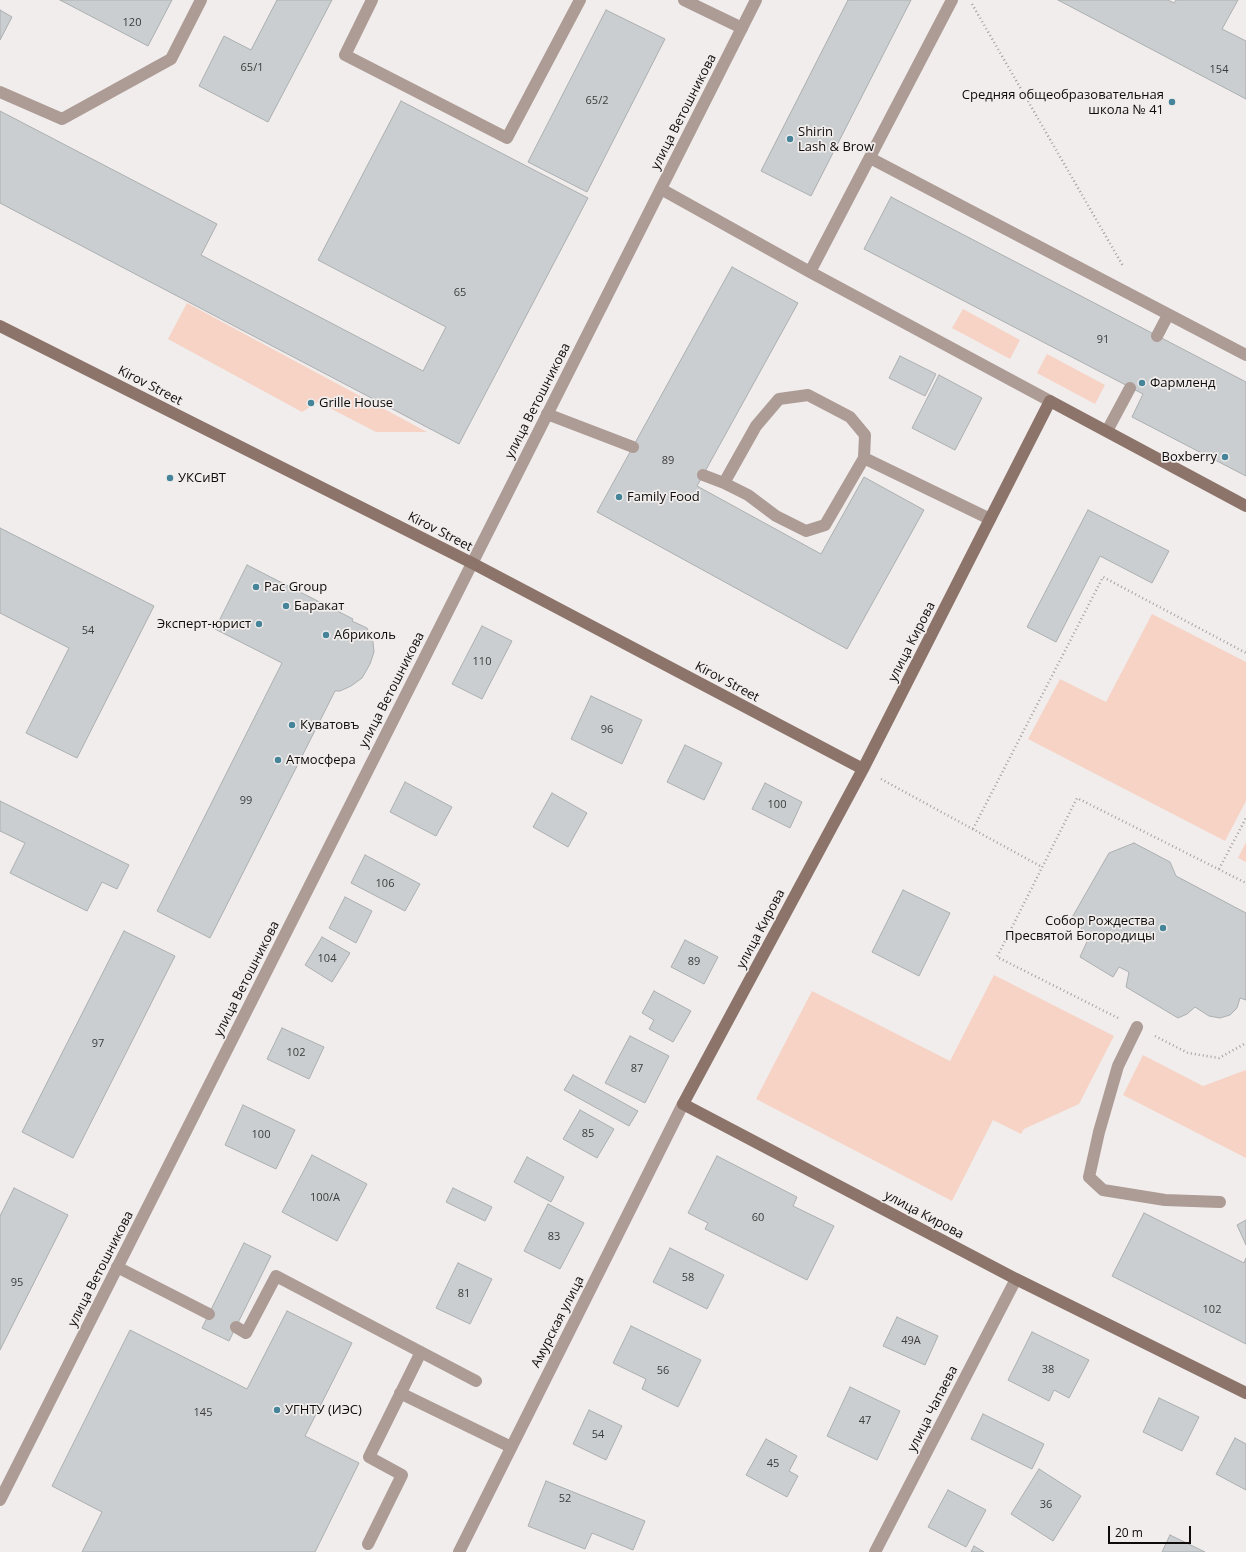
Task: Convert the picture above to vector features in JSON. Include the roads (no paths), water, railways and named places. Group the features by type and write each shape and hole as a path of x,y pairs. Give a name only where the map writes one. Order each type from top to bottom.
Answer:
{"street":[{"path":"0,92 62,119 170,59 202,0"},
{"path":"372,0 345,55 507,138 580,0"},
{"path":"684,0 742,28"},
{"name":"улица Ветошникова","path":"0,1500 756,0"},
{"path":"810,272 952,0"},
{"path":"870,158 1246,355"},
{"path":"661,189 810,272 1107,430 1246,506"},
{"path":"1157,336 1168,315"},
{"name":"Kirov Street","path":"0,326 472,563 863,769"},
{"path":"1107,430 1130,388"},
{"path":"703,475 724,483 748,495 776,516 806,531 825,525 864,458 865,435 850,417 808,395 779,399 756,426 724,483"},
{"name":"улица Кирова","path":"1050,401 863,769 683,1104 1016,1279 1246,1393"},
{"path":"547,414 633,447"},
{"path":"864,458 990,519"},
{"path":"1136,1027 1118,1066 1089,1177 1103,1190 1165,1200 1220,1202"},
{"name":"Амурская улица","path":"459,1552 683,1104"},
{"path":"117,1267 209,1314"},
{"path":"236,1327 246,1333 276,1276 476,1381"},
{"name":"улица Чапаева","path":"875,1552 1016,1279"},
{"path":"368,1544 402,1475 369,1457 421,1352"},
{"path":"400,1394 511,1448"}],"place":[{"name":"Средняя общеобразовательная школа № 41","path":"1172,102"},
{"name":"Shirin Lash & Brow","path":"790,139"},
{"name":"Фармленд","path":"1142,383"},
{"name":"Grille House","path":"311,403"},
{"name":"Boxberry","path":"1225,457"},
{"name":"УКСиВТ","path":"170,478"},
{"name":"Family Food","path":"619,497"},
{"name":"Pac Group","path":"256,587"},
{"name":"Баракат","path":"286,606"},
{"name":"Эксперт-юрист","path":"259,624"},
{"name":"Абриколь","path":"326,635"},
{"name":"Куватовъ","path":"292,725"},
{"name":"Атмосфера","path":"278,760"},
{"name":"Собор Рождества Пресвятой Богородицы","path":"1163,928"},
{"name":"УГНТУ (ИЭС)","path":"277,1410"}]}
